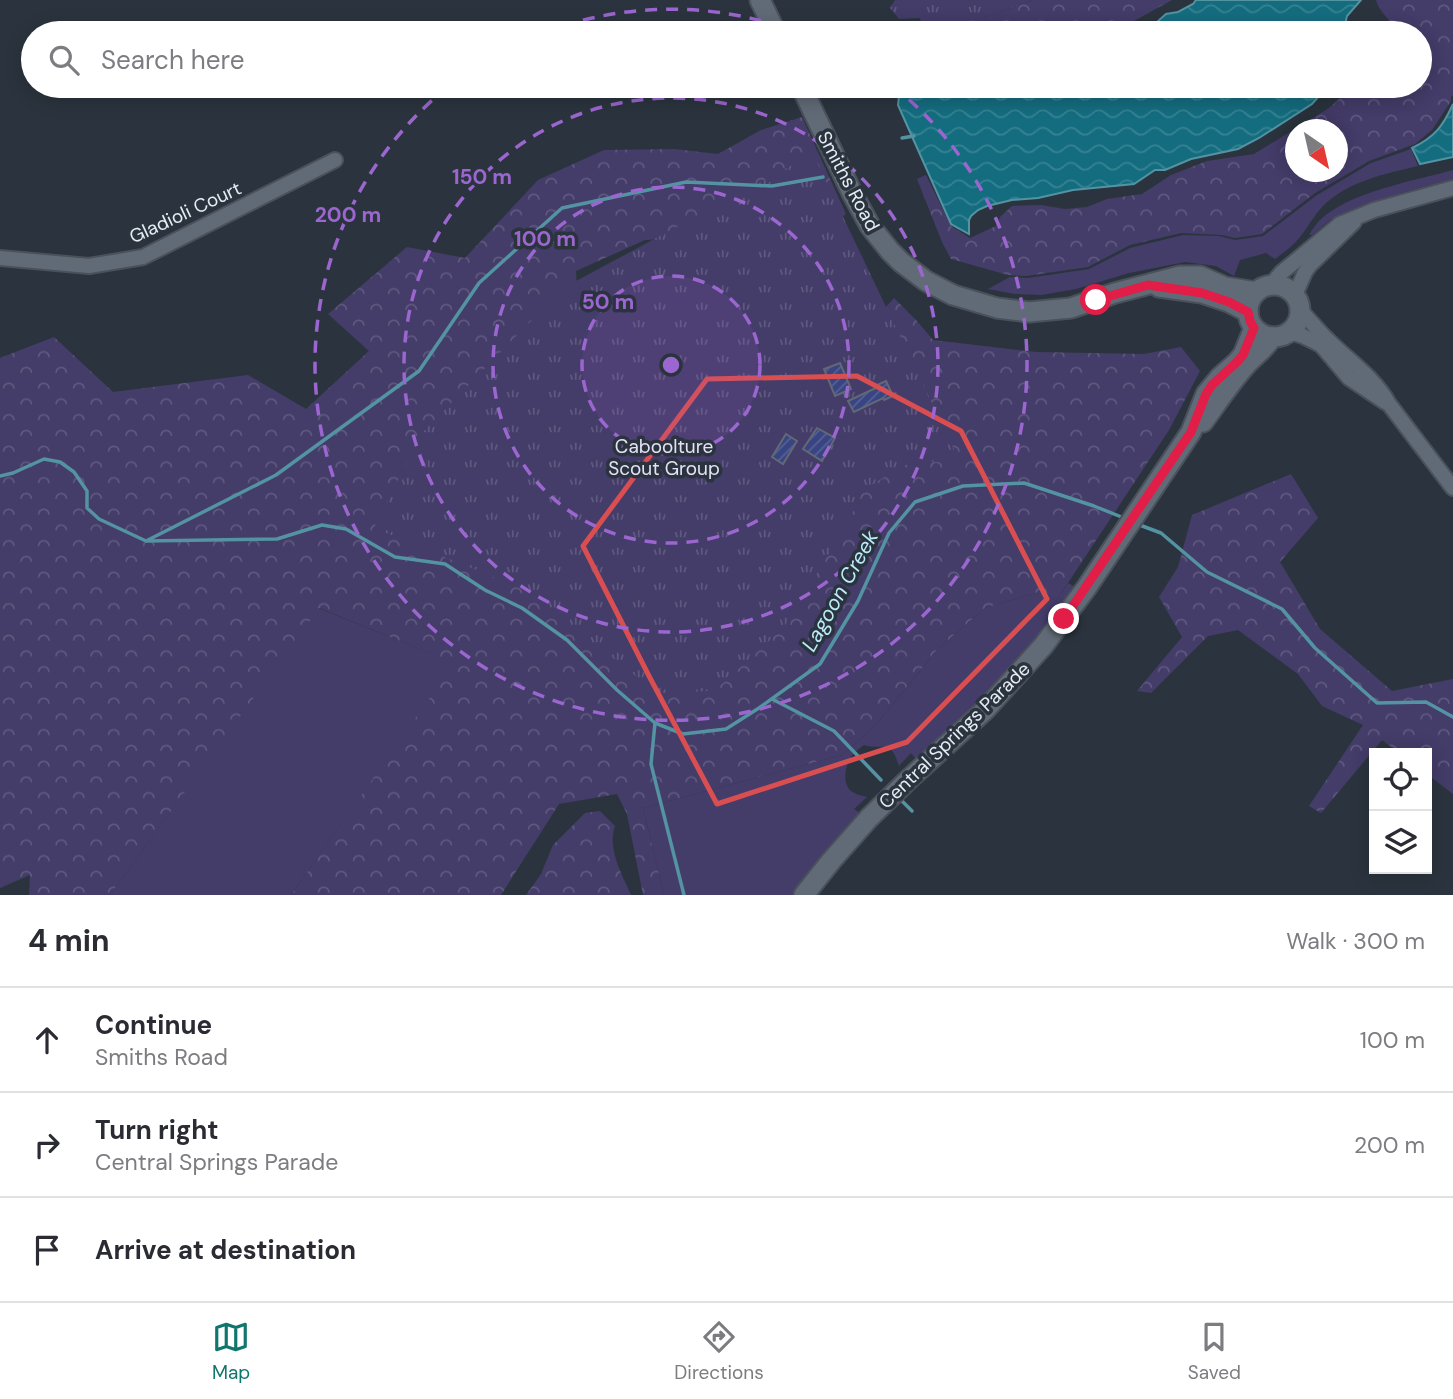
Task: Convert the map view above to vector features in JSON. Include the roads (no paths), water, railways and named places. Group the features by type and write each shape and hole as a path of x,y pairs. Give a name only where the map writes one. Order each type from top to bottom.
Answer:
{"street":[{"path":"760,0 770,21"},
{"name":"Smiths Road","path":"807,98 870,226 901,262 939,288 966,300 1005,310 1029,312 1071,307 1165,279 1194,275 1225,288 1264,288"},
{"name":"Gladioli Court","path":"0,258 89,266 142,257 335,160"},
{"path":"1389,404 1349,378 1321,345 1303,336 1259,333 1251,320 1249,305 1280,273 1340,224 1374,210 1453,188"},
{"path":"1281,334 1296,326 1304,272 1357,218"},
{"name":"Smiths Road","path":"1148,285 1202,293 1229,302 1251,320"},
{"path":"1264,288 1280,285 1289,289 1329,341 1382,391 1453,488"},
{"name":"Central Springs Parade","path":"804,895 869,818 985,710 1070,612 1191,432 1212,385 1243,355 1251,320"},
{"name":"Central Springs Parade","path":"1191,432 1200,425 1248,362 1281,334"}],"water":[{"path":"1196,0 1361,0 1346,21 1158,21 1166,14 1178,12"},
{"path":"899,98 1317,98 1312,104 1238,149 1191,159 1165,170 1155,170 1134,184 1073,190 987,206 971,216 969,234 951,224 898,105"},
{"path":"1453,104 1453,157 1420,164 1412,148 1427,140 1437,130"}],"waterway":[{"path":"902,138 914,136"},
{"path":"148,540 276,475 419,371 479,283 562,208 686,182 772,186 823,177"},
{"name":"Lagoon Creek","path":"0,476 44,459 60,462 74,472 87,491 87,508 99,519 146,541 277,539 322,525 346,529 395,557 445,564 485,590 522,608 567,640 655,723 683,734 726,729 820,664 858,601 889,533 915,502 963,486 1024,483 1124,518"},
{"name":"Lagoon Creek","path":"1137,524 1161,533 1207,572 1282,609 1315,648 1377,703 1426,702 1453,717"},
{"path":"772,699 834,731 881,780"},
{"path":"655,723 651,764 684,895"},
{"path":"902,801 912,811"}],"park label":[{"name":"Caboolture Scout Group","path":"664,457"}]}
